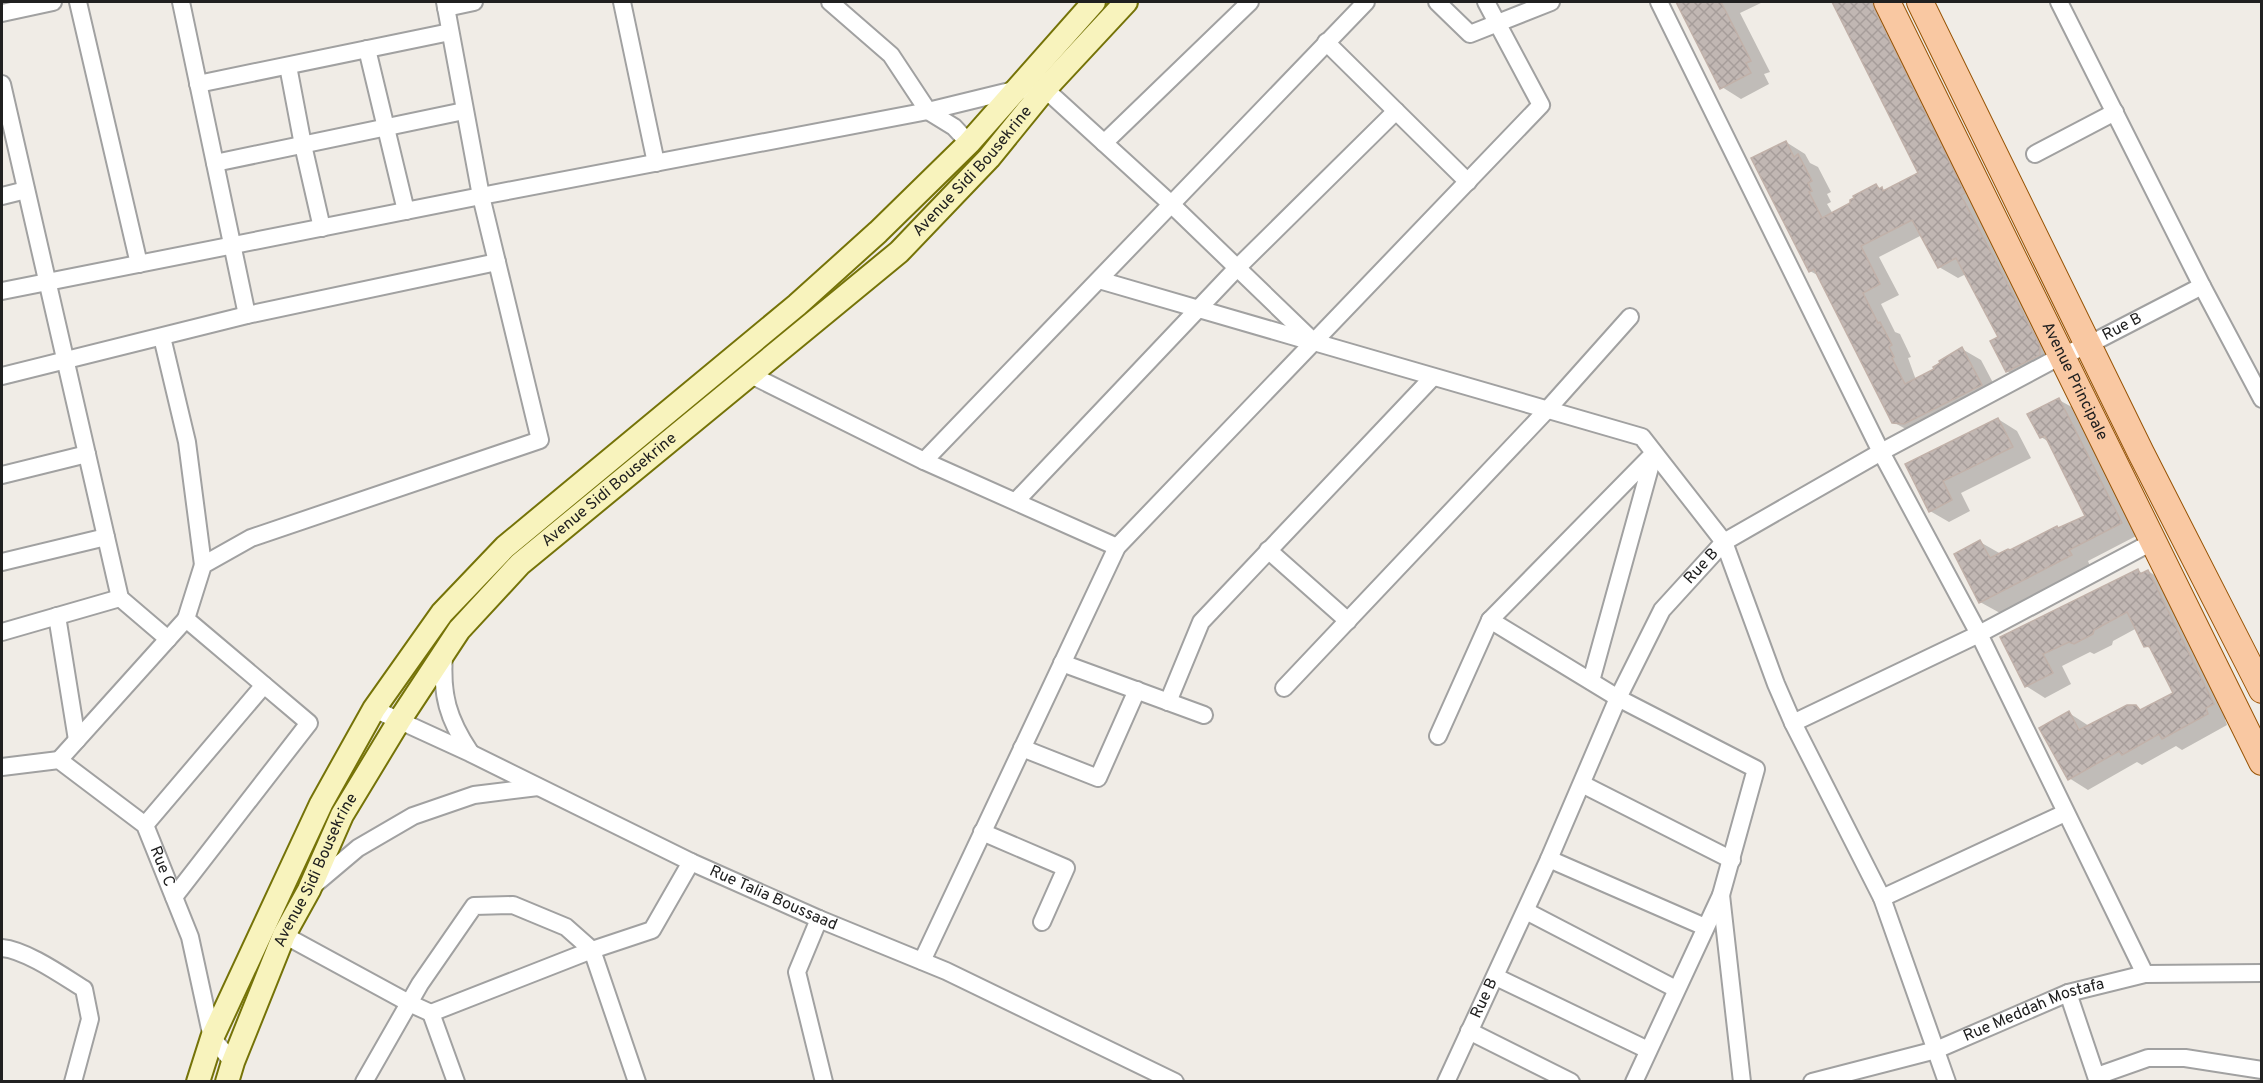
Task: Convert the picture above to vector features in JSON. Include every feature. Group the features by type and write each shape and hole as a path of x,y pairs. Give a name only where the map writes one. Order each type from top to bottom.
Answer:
{"main road":[{"path":"198,1082 212,1038 321,804 374,709 442,613 505,547 797,304 878,232 969,143 1094,2"},
{"name":"Avenue Sidi Bousekrine","path":"230,1072 284,935 309,890 342,815 399,721 459,630 520,564 899,252 989,158 1045,89 1126,2"},
{"name":"Avenue Principale","path":"1887,2 2262,762"},
{"name":"Avenue Principale","path":"1926,3 2140,453 2262,690"}],"street":[{"path":"2,13 53,2"},
{"path":"78,2 139,264"},
{"path":"181,2 247,315"},
{"path":"203,565 250,538 540,440 481,196 445,5 474,2"},
{"path":"622,2 656,163"},
{"path":"830,2 891,54 928,111 954,127 969,143"},
{"path":"1104,143 1250,2"},
{"path":"924,461 1366,2"},
{"path":"1437,2 1470,34 1551,2"},
{"path":"922,961 1118,547 1541,105 1486,2"},
{"path":"1659,2 1881,452 1978,634 2145,974"},
{"path":"2059,2 2202,286 2262,399"},
{"path":"198,84 450,32"},
{"path":"1326,42 1468,182"},
{"path":"367,49 406,211"},
{"path":"288,66 322,228"},
{"path":"2,84 4,108 26,190 120,598 168,639"},
{"path":"2,291 481,196 928,111 1014,90 1045,89 1170,203 1314,342"},
{"path":"215,163 464,111"},
{"path":"1016,501 1237,268 1396,111"},
{"path":"2035,154 2115,112"},
{"path":"2,196 26,190"},
{"path":"2,376 247,315 497,262"},
{"path":"1099,280 1641,437 1724,543 1776,684 1793,723 1882,898 1947,1082"},
{"name":"Rue B","path":"1446,1082 1526,911 1618,698 1662,610 1724,543 1881,452 2061,356 2088,345 2202,286"},
{"path":"1284,688 1547,410 1630,318"},
{"path":"2,767 59,760 186,619 203,565 187,442 162,337"},
{"path":"749,374 924,461 1118,547"},
{"path":"1168,702 1201,622 1433,377"},
{"path":"1438,736 1490,620 1654,453"},
{"path":"1591,681 1654,453"},
{"path":"2,475 87,454"},
{"path":"2,562 106,537"},
{"path":"1793,723 1978,634 2152,542"},
{"path":"1268,550 1348,621"},
{"path":"2,632 120,598"},
{"path":"57,616 77,740"},
{"path":"174,897 309,723 186,619"},
{"path":"1490,620 1618,698 1756,769 1721,895 1634,1082"},
{"path":"444,652 442,679 446,705 455,730 470,753"},
{"path":"1062,663 1204,715"},
{"path":"145,825 264,685"},
{"path":"1022,748 1098,778 1137,690"},
{"name":"Rue Talia Boussaad","path":"374,709 470,753 691,862 819,919 946,971 1175,1082"},
{"name":"Rue C","path":"59,760 145,825 190,937 212,1038 230,1072"},
{"path":"1582,784 1732,860"},
{"path":"309,890 358,848 413,816 474,795 538,787"},
{"path":"1882,898 2065,813"},
{"path":"982,832 1066,868 1042,922"},
{"path":"1549,859 1706,927"},
{"path":"284,935 409,1003 432,1013 592,950 652,930 691,862"},
{"path":"1721,895 1742,1082"},
{"path":"364,1082 420,984 474,906 513,905 566,927 592,950 637,1082"},
{"path":"1526,911 1676,989"},
{"path":"819,919 797,972 824,1082"},
{"path":"2,948 10,949 55,970 84,989 90,1020 73,1082"},
{"name":"Rue Meddah Mostafa","path":"1812,1082 1936,1050 2068,993 2145,974 2262,973"},
{"path":"1496,977 1647,1050"},
{"path":"2068,993 2097,1079 2148,1058 2185,1058 2262,1070"},
{"path":"432,1013 456,1082"},
{"path":"1469,1031 1571,1082"}],"building":[{"path":"1676,2 1721,2 1751,61 1746,63 1751,73 1720,89"},
{"path":"1832,2 1872,2 1965,193 1961,195 2040,346 2040,355 2006,372 1990,341 1998,337 1956,258 1938,268 1912,220 1861,246 1880,284 1863,293 1892,345 1889,347 1894,357 1892,358 1905,384 1934,369 1933,367 1940,363 1939,361 1962,347 1982,385 1904,424 1892,423 1814,269 1809,272 1751,158 1786,141 1794,157 1798,154 1812,181 1808,183 1812,191 1809,192 1822,218 1850,203 1853,196 1876,184 1879,189 1882,187 1883,191 1918,173"},
{"path":"2059,398 2122,523 2069,550 2072,555 1979,603 1954,554 1980,540 1990,558 2057,526 2058,528 2085,516 2045,436 2040,438 2027,414"},
{"path":"1998,418 2013,447 1943,481 1952,500 1929,512 1905,464"},
{"path":"2138,569 2140,574 2148,570 2214,704 2206,708 2208,714 2162,739 2159,734 2122,755 2119,751 2068,780 2039,728 2069,711 2079,730 2127,705 2136,705 2140,710 2173,693 2149,646 2144,647 2127,612 2074,644 2069,642 2043,654 2053,673 2025,687 2000,637"}]}
